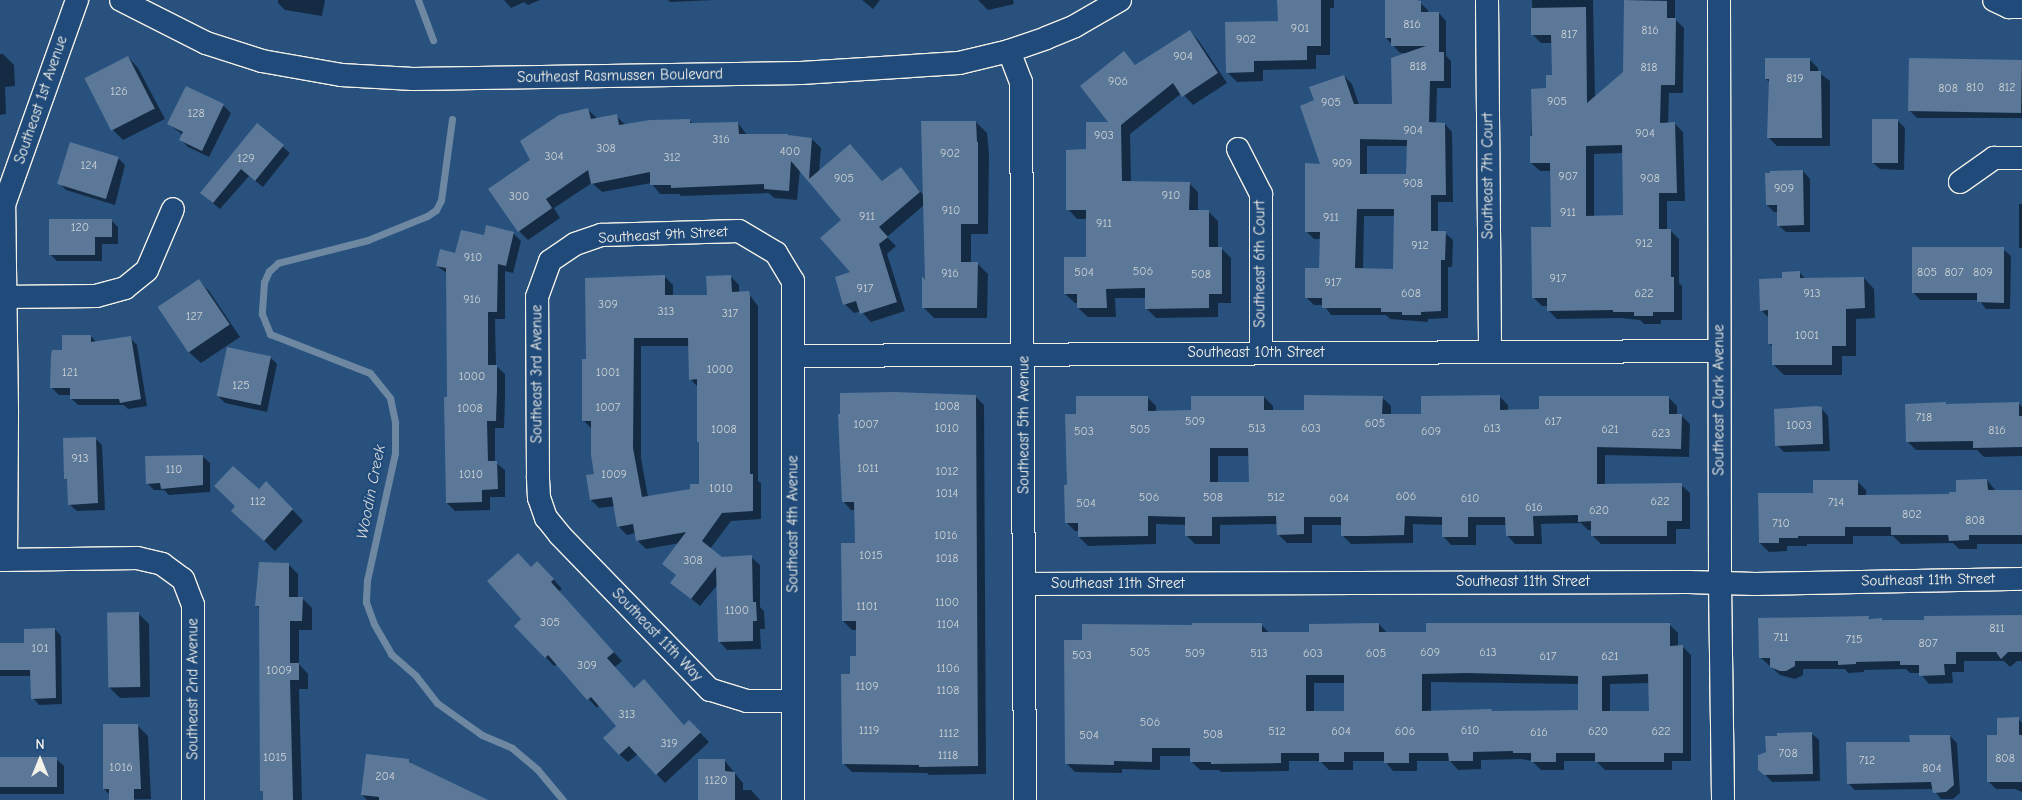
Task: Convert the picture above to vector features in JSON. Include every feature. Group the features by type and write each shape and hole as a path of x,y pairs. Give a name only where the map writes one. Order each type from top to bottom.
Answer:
{"street":[{"name":"Southeast 1st Avenue","path":"3,560 2,297 4,205 77,0"},
{"name":"Southeast Rasmussen Boulevard","path":"121,0 174,27 230,52 291,67 362,78 413,79 850,71 959,63 1009,52 1075,26 1120,0"},
{"name":"Southeast 7th Court","path":"1486,0 1490,352"},
{"name":"Southeast Clark Avenue","path":"1719,0 1720,582 1723,800"},
{"path":"1994,0 2009,7 2022,7"},
{"name":"Southeast 5th Avenue","path":"1009,52 1021,82 1025,800"},
{"name":"Southeast 6th Court","path":"1238,149 1260,194 1261,353"},
{"path":"1960,182 1994,158 2022,158"},
{"path":"2,297 96,296 125,288 146,270 174,209"},
{"name":"Southeast 9th Street","path":"575,244 600,235 739,231 776,253"},
{"name":"Southeast 3rd Avenue","path":"546,518 539,498 538,476 536,297 550,261 575,244"},
{"name":"Southeast 4th Avenue","path":"776,253 793,281 793,800"},
{"name":"Southeast 10th Street","path":"794,356 1719,351"},
{"name":"Southeast 11th Way","path":"546,518 560,535 710,690 746,701 792,700"},
{"name":"Southeast 2nd Avenue","path":"3,560 137,558 162,564 183,579 192,605 193,800"},
{"name":"Southeast 11th Street","path":"1024,584 1720,582 1755,584 2022,579"}],"building":[{"path":"1277,0 1321,0 1321,46 1307,46 1307,60 1254,61 1254,72 1226,73 1225,22 1278,21"},
{"path":"1385,0 1417,0 1421,1 1421,12 1439,12 1439,52 1444,52 1444,81 1430,81 1429,122 1445,123 1446,195 1431,195 1431,231 1446,231 1445,260 1441,260 1441,311 1421,312 1421,315 1402,315 1402,312 1381,312 1381,308 1322,308 1322,298 1305,298 1305,268 1319,268 1320,232 1305,232 1305,163 1320,164 1300,106 1314,100 1309,87 1344,75 1354,104 1392,104 1391,58 1426,46 1391,46 1391,38 1385,38","holes":["1360,139 1407,140 1406,174 1360,174","1357,209 1394,209 1393,269 1355,268"]},
{"path":"1624,0 1667,1 1667,18 1676,18 1675,85 1661,85 1660,123 1675,122 1677,193 1659,193 1659,229 1671,229 1671,277 1674,277 1674,312 1653,312 1653,316 1634,316 1634,312 1613,312 1613,310 1547,311 1547,298 1532,298 1531,227 1551,227 1550,163 1530,163 1530,136 1532,136 1531,89 1546,88 1546,75 1552,75 1551,35 1531,35 1531,8 1586,7 1587,103 1623,72","holes":["1622,145 1623,215 1586,216 1586,146"]},
{"path":"1190,30 1218,73 1182,97 1173,83 1121,125 1122,181 1190,182 1189,210 1209,210 1209,247 1222,247 1222,294 1209,294 1209,308 1145,309 1145,288 1106,289 1107,308 1077,308 1077,294 1064,294 1064,257 1086,257 1086,210 1066,210 1066,150 1086,149 1086,122 1108,122 1080,86 1124,51 1135,65"},
{"path":"128,56 155,109 111,131 84,78"},
{"path":"1765,58 1810,58 1810,71 1821,71 1822,138 1767,138 1769,79 1765,79"},
{"path":"1909,58 2022,60 2021,113 1908,111"},
{"path":"186,86 224,104 202,151 179,140 183,132 167,124"},
{"path":"588,108 591,119 617,114 619,125 650,120 690,119 690,123 738,122 739,134 788,134 812,138 809,179 850,144 882,181 901,167 920,192 879,227 888,237 879,244 897,302 860,314 856,301 843,305 835,277 850,272 820,238 841,220 791,161 789,191 764,189 764,184 671,188 671,185 650,185 650,172 591,184 588,170 546,199 552,208 518,232 488,189 530,160 520,141 559,115"},
{"path":"1872,119 1898,119 1898,163 1872,163"},
{"path":"921,121 976,121 978,142 978,224 961,224 961,262 978,262 977,308 922,308 922,276 925,280"},
{"path":"257,123 284,145 255,181 241,169 213,203 200,193"},
{"path":"70,142 119,157 106,199 57,184"},
{"path":"1803,170 1804,225 1777,226 1777,205 1766,205 1765,173 1770,173 1770,171"},
{"path":"49,219 112,219 112,237 95,237 95,255 49,255"},
{"path":"486,225 514,232 506,266 498,264 497,312 488,312 488,365 497,365 497,390 496,421 487,421 488,461 497,461 498,489 482,490 482,502 446,503 444,397 447,397 446,268 436,266 440,249 455,253 461,230 484,235"},
{"path":"1912,247 2004,247 2004,303 1977,302 1977,293 1912,293"},
{"path":"1800,271 1800,278 1864,277 1865,308 1846,309 1846,346 1832,346 1832,365 1772,365 1772,344 1768,344 1768,310 1760,311 1759,279 1782,278 1782,272"},
{"path":"665,275 665,295 707,295 706,276 731,275 732,292 749,291 750,474 753,474 753,511 722,513 702,541 722,557 752,555 753,602 756,602 757,621 753,621 753,641 718,642 716,567 691,599 670,583 676,575 662,564 686,532 636,541 633,524 617,527 612,497 590,500 586,475 594,474 591,455 591,421 582,421 582,359 586,359 585,278","holes":["634,338 688,338 689,380 697,379 699,484 690,484 690,489 642,497 633,448"]},
{"path":"199,279 230,325 188,353 158,307"},
{"path":"62,335 91,335 91,342 131,336 141,399 120,403 119,399 70,399 70,388 50,388 52,350 62,350"},
{"path":"227,347 271,356 261,405 217,396"},
{"path":"894,392 976,395 978,766 919,767 919,765 842,764 841,674 850,674 850,656 856,656 856,621 842,621 841,543 855,543 854,502 842,502 838,414 840,414 840,393"},
{"path":"1304,395 1383,396 1382,414 1421,414 1421,396 1500,395 1500,410 1539,409 1539,396 1669,396 1669,414 1682,414 1681,449 1597,447 1597,484 1682,483 1682,521 1667,521 1667,536 1591,536 1591,521 1578,522 1578,515 1533,516 1534,536 1506,536 1505,517 1468,517 1468,537 1442,537 1442,517 1405,516 1404,535 1367,536 1341,536 1341,517 1304,517 1304,534 1277,535 1276,516 1212,517 1212,536 1185,536 1185,517 1148,516 1148,536 1078,537 1078,523 1065,523 1064,485 1067,485 1065,414 1076,414 1076,396 1148,396 1148,411 1191,410 1191,396 1264,396 1264,410 1304,410","holes":["1210,448 1248,448 1249,482 1210,482"]},
{"path":"1946,402 1946,404 2019,402 2019,416 2022,416 2022,447 1973,448 1973,441 1906,442 1905,404"},
{"path":"1822,407 1823,444 1775,446 1774,409"},
{"path":"96,437 98,503 68,505 67,479 64,479 63,438"},
{"path":"203,455 203,485 161,489 160,483 146,484 145,456"},
{"path":"233,466 259,489 266,481 293,509 264,541 231,511 235,506 214,486"},
{"path":"1987,479 1988,490 2022,490 2022,535 1969,535 1969,540 1949,541 1948,535 1891,535 1891,527 1845,527 1845,536 1798,536 1798,538 1779,538 1779,543 1759,543 1758,493 1813,493 1813,480 1858,480 1858,495 1949,494 1949,492 1956,492 1956,480"},
{"path":"518,553 531,567 537,561 554,579 551,582 614,652 607,658 634,688 644,679 684,725 689,720 701,732 656,775 629,746 619,755 603,738 616,726 591,697 587,700 548,655 545,658 514,626 521,619 487,581"},
{"path":"259,562 289,563 289,597 303,597 302,621 290,621 290,663 299,663 299,680 290,680 293,800 263,800 263,791 260,791 259,606 255,606"},
{"path":"139,612 140,687 108,688 107,613"},
{"path":"2022,615 2022,652 2008,652 2001,659 1996,652 1956,652 1956,664 1944,664 1945,675 1919,676 1919,665 1900,665 1900,661 1856,662 1856,664 1838,665 1838,661 1795,661 1795,666 1786,671 1780,671 1770,667 1770,658 1759,658 1758,618 1869,616 1869,619 1882,618 1882,620 1924,620 1924,616"},
{"path":"1192,623 1262,623 1262,632 1309,632 1309,624 1379,623 1379,632 1426,632 1426,623 1670,623 1670,646 1683,645 1683,753 1664,753 1664,762 1595,762 1595,753 1556,753 1556,762 1531,762 1531,753 1513,753 1513,751 1473,752 1473,761 1449,761 1448,753 1409,753 1409,763 1384,763 1384,752 1344,752 1344,762 1319,762 1319,753 1281,753 1281,763 1211,764 1211,762 1190,762 1190,748 1152,748 1152,762 1114,761 1114,765 1065,764 1064,640 1082,640 1082,624 1192,625","holes":["1467,673 1578,676 1578,710 1492,711 1491,709 1422,711 1422,674","1648,674 1649,711 1602,711 1602,676","1306,675 1344,675 1344,711 1306,711"]},
{"path":"55,628 56,698 31,699 30,670 0,670 0,643 24,643 24,629"},
{"path":"2019,717 2019,735 2022,735 2022,782 1987,782 1987,735 1997,735 1997,718"},
{"path":"103,724 138,724 141,789 134,789 134,800 109,800 109,789 103,789"},
{"path":"1812,732 1813,774 1764,775 1758,770 1758,755 1766,752 1765,736 1777,736 1777,733"},
{"path":"1909,735 1950,735 1954,785 1946,792 1933,793 1931,782 1847,784 1846,742 1910,742"},
{"path":"366,754 409,759 409,762 488,800 379,800 379,797 361,795"},
{"path":"0,757 57,757 57,787 0,787"},
{"path":"698,759 725,759 725,771 735,772 735,800 698,800"}],"waterway":[{"name":"Woodin Creek","path":"418,0 433,40"},
{"name":"Woodin Creek","path":"452,119 441,200 436,210 427,216 368,240 278,263 269,271 264,282 262,314 270,334 370,373 390,398 395,422 395,453 367,580 366,602 374,624 391,654 416,676 437,703 482,735 512,748 537,769 563,800"}]}
